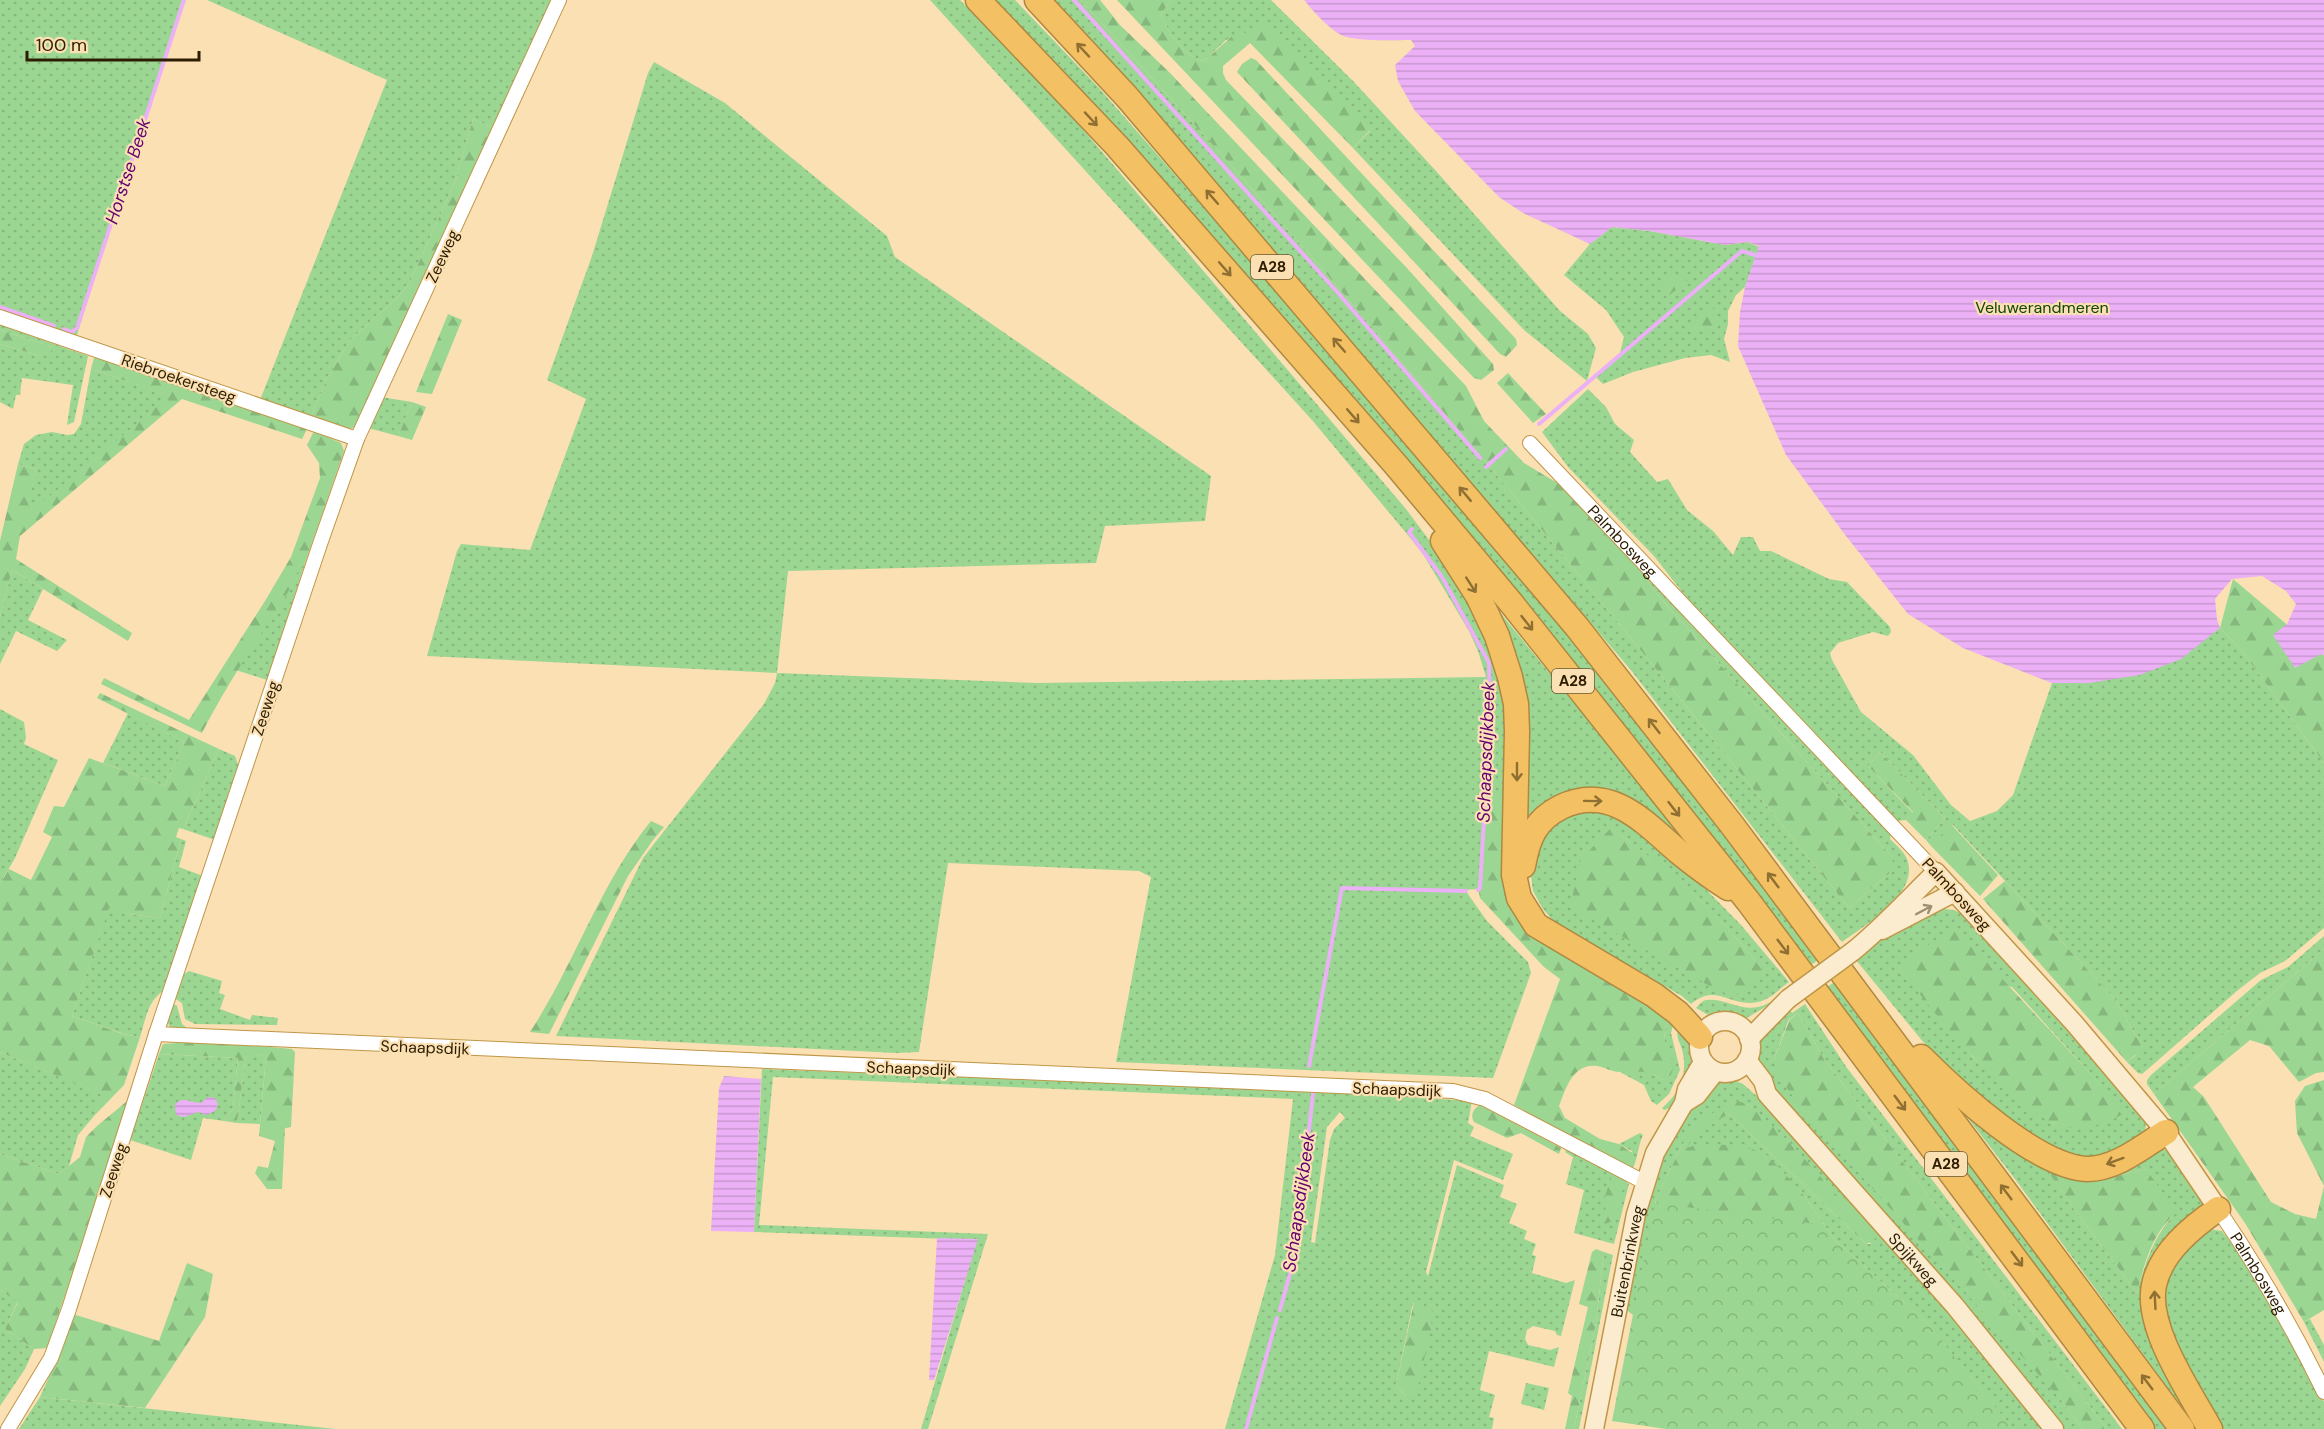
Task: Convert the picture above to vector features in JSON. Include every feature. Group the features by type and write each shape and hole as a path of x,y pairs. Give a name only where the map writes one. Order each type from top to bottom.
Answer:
{"highway":[{"name":"A28","path":"978,0 1117,146 1396,465 1512,604 1748,901 2087,1352 2142,1429"},
{"name":"A28","path":"1036,0 1127,97 1570,618 1732,825 2182,1429"},
{"name":"A28","path":"1396,465 1478,596 1497,636 1510,677 1516,704 1517,796 1514,874 1519,898 1536,925 1654,995 1707,1030"},
{"name":"A28","path":"1707,1030 1699,1016 1674,996 1570,938 1547,921 1532,903 1526,887 1522,868 1527,843 1537,825 1551,812 1573,802 1596,800 1608,802 1621,806 1637,816 1699,869 1748,901"},
{"name":"A28","path":"1884,1027 1917,1052 1941,1077 1991,1120 2055,1162 2088,1169 2118,1162 2166,1132"},
{"path":"2210,1429 2164,1347 2157,1323 2154,1285 2171,1249 2218,1209"}],"main road":[{"name":"Palmbosweg","path":"1936,872 2074,1023 2166,1132 2218,1209"},
{"path":"1745,1032 1877,932 1936,872"},
{"path":"1877,932 1892,927 1955,892"},
{"path":"1731,1022 1745,1032 1750,1053 1741,1066 1725,1074 1709,1067 1698,1050 1707,1030 1731,1022"},
{"name":"Spijkweg","path":"1741,1066 1755,1090 1767,1095 1955,1305 2054,1429"},
{"name":"Buitenbrinkweg","path":"1594,1429 1644,1182 1655,1153 1684,1103 1687,1089 1709,1067"}],"street":[{"name":"Zeeweg","path":"8,1429 51,1358 66,1319 156,1034 357,439 559,0"},
{"name":"Riebroekersteeg","path":"0,317 357,439"},
{"name":"Palmbosweg","path":"1530,443 1936,872"},
{"name":"Schaapsdijk","path":"156,1034 1453,1091 1485,1099 1644,1182"},
{"name":"Palmbosweg","path":"2218,1209 2252,1261 2324,1392"}],"green space":[{"path":"0,0 182,0 76,338 0,313"},
{"path":"207,0 555,0 495,129 473,119 455,182 410,282 398,297 351,339 327,378 310,419 260,400 387,80"},
{"path":"930,0 960,0 1074,119 1406,509 1447,564 1487,629 1504,686 1508,797 1486,797 1478,889 1465,890 1487,921 1528,962 1531,973 1493,1078 1116,1062 1151,877 1139,871 948,863 919,1052 896,1053 556,1036 643,858 764,704 775,683 777,673 1037,683 1486,677 1469,631 1423,554 1407,534 1312,420"},
{"path":"985,0 1015,0 1099,88 1451,490 1644,726 1822,957 1808,967"},
{"path":"1047,0 1080,0 1280,221 1568,561 1849,908 1892,871 1892,857 1656,593 1635,562 1891,833 1890,839 1905,855 1909,870 1906,883 1889,906 1842,942 1630,669 1295,277"},
{"path":"1080,0 1100,0 1120,25 1170,73 1466,386 1484,421 1524,463 1559,484 1635,562 1656,593 1892,857 1894,866 1892,871 1849,908 1568,561 1377,333 1181,110"},
{"path":"1117,0 1171,0 1161,14 1168,28 1190,55 1204,61 1238,31 1245,33 1258,23 1268,25 1370,130 1353,148 1250,43 1223,66 1226,80 1406,267 1493,364 1494,370 1481,380 1474,378"},
{"path":"1171,0 1271,0 1354,82 1560,311 1588,334 1596,348 1587,381 1524,330 1353,148 1370,131 1245,33 1226,40 1204,61 1190,55 1172,36 1161,14"},
{"path":"1251,58 1256,60 1516,339 1517,345 1506,357 1500,354 1237,72 1242,64"},
{"path":"654,62 725,103 887,236 895,257 1211,476 1205,521 1105,526 1096,563 788,571 777,673 427,656 461,544 530,550 586,399 547,380 592,256 648,73"},
{"path":"473,119 495,129 356,427 345,430 310,419 327,378 351,339 398,297 410,282 455,182"},
{"path":"1612,227 1650,231 1725,245 1748,242 1759,247 1745,287 1736,295 1728,311 1728,324 1724,339 1730,362 1711,355 1685,358 1633,372 1603,384 1594,375 1620,353 1624,337 1606,310 1564,275 1590,244"},
{"path":"1670,274 1679,275 1688,281 1668,296 1661,290 1661,285"},
{"path":"1712,307 1717,313 1712,326 1700,330 1688,326"},
{"path":"448,314 462,320 432,394 416,392"},
{"path":"0,325 88,356 74,422 67,425 73,385 22,378 20,395 16,395 13,409 0,402 0,344 37,355 53,347 0,330"},
{"path":"0,330 53,347 53,349 49,354 37,355 0,344"},
{"path":"100,357 307,429 302,439 182,399 20,536 16,559 132,633 128,641 12,570 0,617 0,541 18,464 36,469 26,516 170,396 91,369 94,358"},
{"path":"91,369 171,396 25,517 36,469 18,464 24,444 36,435 52,432 74,434 81,424"},
{"path":"1508,373 1546,414 1533,423 1497,383"},
{"path":"1588,389 1606,407 1615,424 1634,440 1630,452 1657,482 1668,479 1687,510 1713,531 1733,555 1741,537 1753,537 1760,551 1771,551 1829,579 1847,582 1890,627 1891,632 1888,636 1873,632 1838,643 1830,653 1832,660 1861,712 1913,755 1951,805 1970,821 1997,811 2013,795 2052,683 2089,683 2220,628 2242,651 2324,763 2324,928 2285,961 2260,973 2238,990 2142,1074 2138,1073 2127,1062 2142,1046 2115,999 1952,824 1931,846 1926,840 1945,818 1880,752 1868,766 1913,813 1906,820 1896,821 1698,612 1654,556 1568,467 1542,432"},
{"path":"381,397 412,402 398,436 368,428"},
{"path":"412,402 426,407 412,440 398,436"},
{"path":"314,431 341,443 344,451 305,563 298,571 284,599 231,682 202,733 101,684 104,678 189,720 291,557 320,478 319,463 307,445"},
{"path":"305,563 267,680 236,670 286,595 296,572"},
{"path":"12,570 43,589 28,620 67,640 57,651 16,631 0,664 0,617"},
{"path":"1471,577 1640,784 1709,873 1586,796 1519,850 1522,723"},
{"path":"2233,579 2324,656 2324,763 2242,651 2220,628"},
{"path":"100,693 219,749 183,829 179,828 176,837 181,839 160,918 129,914 109,908 72,1016 123,1034 140,1037 124,1085 94,1116 101,1094 0,1052 0,884 9,869 31,880 52,837 43,832 54,806 64,807 89,758 165,786 184,742 97,698"},
{"path":"0,709 24,722 26,738 24,744 58,760 15,858 0,884"},
{"path":"128,713 184,742 165,786 103,763"},
{"path":"219,749 235,756 239,768 215,840 183,829"},
{"path":"1880,752 1945,818 1926,840 1906,820 1913,812 1868,766"},
{"path":"1486,796 1508,797 1512,903 1668,1010 1664,1039 1674,1065 1670,1078 1664,1080 1647,1073 1617,1072 1589,1066 1582,1068 1572,1078 1559,1106 1565,1118 1600,1139 1619,1144 1634,1154 1629,1168 1514,1105 1560,979 1544,967 1480,898 1478,889"},
{"path":"1590,810 1612,814 1670,853 1741,925 1789,982 1763,1001 1748,1003 1708,995 1691,1004 1682,996 1558,926 1543,909 1533,891 1530,868 1542,833 1570,814","holes":["1611,828 1692,893 1728,929 1762,969"]},
{"path":"651,821 664,827 628,876 549,1034 530,1032 561,979 616,871"},
{"path":"1951,824 1998,875 1980,896 1931,846"},
{"path":"1611,828 1692,893 1745,948 1762,969 1743,990 1729,997 1570,907 1581,859"},
{"path":"181,839 186,841 179,867 203,876 166,989 151,1004 140,1037 124,1034 72,1016 109,907 129,914 160,918"},
{"path":"2005,881 2115,999 2142,1046 2140,1051 2127,1062 1983,899"},
{"path":"1945,909 1954,910 1968,917 2063,1019 2146,1122 2145,1132 2106,1159 2055,1154 1947,1071 1856,960 1897,928","holes":["1898,966 2012,987 2125,1112 2118,1116 2055,1124 2039,1115 2013,1095 1973,1057"]},
{"path":"1954,927 2126,1112 2097,1125 2081,1128 2065,1127 2045,1119 2022,1103 1974,1058 1898,966"},
{"path":"2324,936 2324,949 2154,1094 2147,1084 2151,1075 2261,980 2288,967"},
{"path":"2324,949 2324,1072 2316,1073 2299,1082 2269,1046 2250,1040 2193,1087 2204,1097 2271,1202 2295,1214 2316,1219 2324,1186 2324,1310 2304,1322 2245,1223 2154,1094"},
{"path":"189,971 222,981 219,993 225,995 220,1009 250,1020 252,1015 278,1018 277,1025 195,1024 185,1019 182,1003 174,998 181,976"},
{"path":"1839,979 2172,1429 2150,1429 1827,987"},
{"path":"1783,993 1745,1019 1712,1017 1696,1008 1707,1000 1751,1008 1758,1007"},
{"path":"172,1003 177,1006 182,1024 192,1032 170,1027 167,1021"},
{"path":"1805,1004 1847,1068 2122,1429 2107,1429 1824,1059 1798,1013 1789,1019 1774,1059 2062,1401 2083,1429 2062,1429 1786,1107 1755,1061 1758,1039 1788,1008 1792,1013"},
{"path":"1668,1010 1673,1025 1671,1033 1680,1070 1669,1094 1657,1105 1651,1101 1644,1085 1620,1072 1646,1071 1664,1080 1666,1047 1664,1039"},
{"path":"1798,1013 1824,1059 2107,1429 2083,1429 2062,1401 1799,1106 1779,1076 1774,1059 1790,1019"},
{"path":"1679,1027 1694,1039 1695,1060 1672,1107 1664,1110 1662,1108 1678,1089 1683,1074 1684,1058 1677,1035"},
{"path":"208,1041 292,1049 295,1052 291,1127 285,1128 282,1189 267,1189 255,1173 258,1166 268,1168 275,1141 259,1136 266,1056 246,1055 237,1123 224,1121 233,1108 238,1058 159,1054 163,1044"},
{"path":"0,1052 102,1094 94,1116 78,1135 69,1166 59,1174 0,1154"},
{"path":"159,1054 238,1058 233,1108 224,1121 203,1118 191,1160 130,1140"},
{"path":"246,1054 266,1056 260,1124 237,1123"},
{"path":"762,1069 1309,1091 1472,1101 1468,1123 1474,1127 1470,1136 1513,1154 1503,1180 1454,1160 1426,1272 1428,1276 1457,1165 1504,1185 1500,1197 1517,1204 1509,1223 1527,1231 1524,1239 1536,1244 1532,1255 1536,1256 1532,1273 1566,1283 1575,1280 1561,1336 1555,1331 1533,1326 1527,1330 1525,1339 1528,1345 1550,1350 1559,1347 1554,1367 1489,1351 1480,1390 1495,1395 1489,1417 1494,1418 1492,1429 1225,1429 1275,1255 1293,1099 773,1077 759,1225 988,1234 928,1429 921,1429 977,1240 754,1232","holes":["1340,1112 1345,1118 1334,1129 1330,1140 1315,1243 1311,1242 1327,1127","1413,1303 1432,1311 1406,1396 1396,1386"]},
{"path":"1722,1079 1743,1084 1768,1106 1893,1244 2045,1429 2013,1429 1927,1323 1835,1240 1800,1190 1685,1148 1700,1130 1729,1114 1866,1244 1871,1244 1792,1145 1749,1105 1731,1101 1682,1145 1656,1199 1655,1203 1697,1272 1633,1315 1624,1308 1638,1228 1653,1180 1681,1125 1695,1104 1707,1090"},
{"path":"2324,1080 2324,1186 2297,1133 2295,1101 2305,1086"},
{"path":"1940,1082 2051,1166 2160,1148 2168,1151 2205,1203 2149,1288 2198,1429 2015,1179","holes":["2146,1169 2172,1217 2154,1243 2137,1293 2048,1171 2087,1180 2105,1179"]},
{"path":"132,1097 47,1348 34,1349 5,1329 18,1302 0,1290 0,1154 59,1174 80,1157 86,1137"},
{"path":"1731,1101 1749,1105 1792,1145 1875,1238 1874,1241 1866,1244 1729,1114 1701,1130 1686,1148 1700,1144 1727,1145 1752,1149 1767,1155 1800,1190 1835,1240 1927,1323 2013,1429 1708,1273 1642,1269 1656,1199 1682,1145 1696,1124"},
{"path":"1480,1105 1561,1148 1559,1154 1521,1133 1507,1138 1474,1122 1473,1112"},
{"path":"1640,1133 1643,1135 1636,1160 1633,1168 1629,1168 1633,1156 1632,1151 1619,1144"},
{"path":"1567,1149 1620,1176 1629,1184 1614,1244 1574,1233 1584,1190 1566,1184 1573,1157 1565,1152"},
{"path":"2146,1169 2177,1213 2168,1220 2155,1239 2137,1293 2047,1170 2087,1180 2105,1179"},
{"path":"1612,1176 1624,1184 1620,1203 1612,1221 1601,1223 1608,1200 1604,1199"},
{"path":"1655,1203 1816,1224 1927,1323 2013,1429 1666,1429 1612,1421"},
{"path":"2209,1229 2222,1231 2237,1250 2281,1320 2324,1402 2324,1429 2217,1429 2165,1322 2165,1286 2172,1267 2182,1251"},
{"path":"1596,1249 1604,1252 1596,1323 1574,1429 1565,1429 1572,1396 1568,1393 1588,1307 1579,1304 1592,1252"},
{"path":"1604,1252 1613,1255 1579,1429 1574,1429 1596,1323"},
{"path":"187,1263 213,1274 205,1317 145,1408 40,1397 58,1357 73,1314 159,1341"},
{"path":"0,1290 18,1301 5,1329 34,1349 25,1369 0,1406"},
{"path":"1414,1302 1432,1311 1431,1329 1415,1399 1406,1396 1396,1386"},
{"path":"2310,1319 2324,1345 2324,1362 2304,1322"},
{"path":"1526,1383 1549,1388 1544,1410 1521,1404"},
{"path":"40,1397 336,1429 19,1429"}],"shaded area":[{"name":"Veluwerandmeren","path":"1304,0 2324,0 2324,656 2321,654 2295,668 2273,635 2287,624 2296,604 2286,591 2262,576 2232,579 2215,599 2220,628 2181,659 2140,675 2089,683 2052,683 1963,648 1908,614 1786,455 1738,346 1740,312 1745,287 1759,246 1748,242 1725,245 1650,231 1612,227 1590,244 1523,213 1499,197 1415,111 1398,81 1395,65 1415,46 1411,40 1365,40 1341,35 1326,24"},
{"path":"724,1076 761,1079 754,1232 711,1231 719,1088"},
{"path":"208,1097 215,1098 218,1104 216,1110 207,1115 198,1112 184,1117 176,1115 175,1105 181,1100 201,1103"},
{"path":"937,1238 978,1239 934,1380 929,1380"}],"waterway":[{"name":"Horstse Beek","path":"64,329 72,332 77,328 184,0"},
{"path":"1074,0 1339,294 1480,458"},
{"name":"Schaapsdijkbeek","path":"1539,424 1742,251 1755,255"},
{"name":"Horstse Beek","path":"0,307 54,326"},
{"name":"Schaapsdijkbeek","path":"1486,467 1506,449"},
{"name":"Schaapsdijkbeek","path":"1412,529 1409,532 1442,577 1489,663 1490,718 1480,888 1478,890"},
{"name":"Schaapsdijkbeek","path":"1309,1066 1342,888 1466,891"},
{"name":"Schaapsdijkbeek","path":"1280,1310 1295,1255 1313,1094"},
{"name":"Schaapsdijkbeek","path":"1246,1429 1277,1318"}]}
